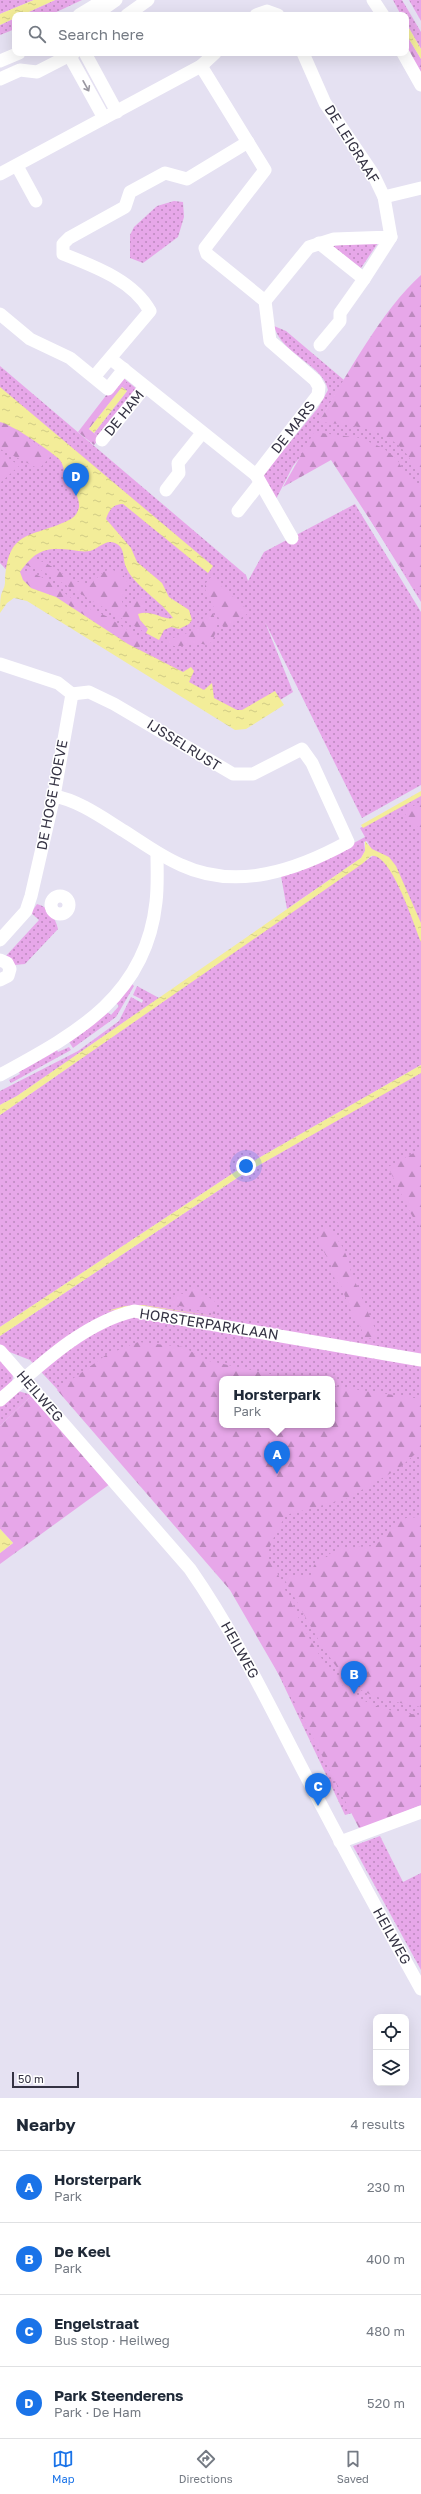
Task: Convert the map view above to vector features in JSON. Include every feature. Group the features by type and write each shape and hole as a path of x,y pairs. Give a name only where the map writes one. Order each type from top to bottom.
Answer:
{"street":[{"path":"84,12 104,0"},
{"path":"98,12 116,0"},
{"path":"131,12 148,0"},
{"path":"373,0 381,12"},
{"path":"0,51 12,46"},
{"path":"0,60 12,56"},
{"path":"0,79 20,70 37,72 66,56"},
{"path":"71,56 99,121"},
{"path":"87,56 117,112"},
{"path":"0,174 201,66 212,56"},
{"name":"DE LEIGRAAF","path":"304,56 325,103 373,174 384,197 391,237"},
{"path":"404,56 421,85"},
{"path":"201,66 265,170 205,248 208,254 265,302 308,247 334,239 391,237"},
{"path":"94,377 111,359 150,311 146,303 109,272 63,254 63,244 69,238 125,208 130,192 165,173 187,179 248,142"},
{"path":"17,166 36,201"},
{"path":"384,197 421,188"},
{"path":"320,346 340,321 340,313 391,237"},
{"path":"318,243 364,279"},
{"name":"DE MARS","path":"238,511 258,479 318,395 319,387 316,380 270,341 265,302"},
{"path":"0,314 30,338 70,358 108,389 124,369"},
{"path":"111,359 258,479 292,538"},
{"name":"DE HAM","path":"102,440 145,386"},
{"path":"166,490 180,473 178,463 202,433"},
{"path":"0,664 58,683 72,694"},
{"name":"IJSSELRUST","path":"54,796 62,797 95,814 157,853 182,866 208,874 246,877 276,873 307,863 348,842 312,763 302,749 253,774 233,774 114,704 89,692 72,694"},
{"name":"DE HOGE HOEVE","path":"0,940 26,911 31,896 54,796 72,694"},
{"path":"0,1075 77,1031 100,1012 120,990 142,953 154,915 157,853"},
{"path":"31,896 51,901"},
{"path":"0,960 7,963 10,970 8,976 0,980"},
{"name":"HORSTERPARKLAAN","path":"0,1400 59,1351 95,1327 110,1318 134,1311 421,1360"},
{"name":"HEILWEG","path":"0,1351 190,1569 214,1603 234,1637 340,1842 421,1989"},
{"path":"340,1842 421,1812"}],"green space":[{"path":"0,0 34,0 0,14"},
{"path":"55,0 82,0 56,12 29,12"},
{"path":"393,0 402,0 421,32 421,49 409,28 409,12 399,12"},
{"path":"409,0 421,0 421,21"},
{"path":"12,19 12,30 0,35 0,25"},
{"path":"409,39 421,59 421,78 408,56"},
{"path":"174,201 183,202 184,217 178,237 143,263 130,258 130,235 134,227 157,206"},
{"path":"380,240 361,268 332,246"},
{"path":"421,275 421,475 405,452 387,437 376,432 354,426 319,422 366,344 392,306"},
{"path":"421,277 421,602 318,435 293,466 276,499 263,475 318,408 328,390 325,381 319,373 285,344 278,336 274,326 286,331 344,380 319,422"},
{"path":"0,366 246,575 248,581 264,552 355,504 421,612 421,785 362,818 265,622 293,692 246,721 19,583 0,563"},
{"path":"121,376 127,381 89,429 100,438 94,445 78,432"},
{"path":"127,381 138,390 100,438 94,433 127,391 122,387"},
{"path":"0,422 10,425 52,455 39,469 0,449"},
{"path":"314,432 360,438 383,448 397,459 405,474 421,489 421,598 331,460 283,487"},
{"path":"0,455 20,465 0,483"},
{"path":"34,559 49,565 69,578 84,583 91,584 103,572 111,569 123,575 128,583 121,599 124,606 130,608 135,599 143,597 145,604 138,614 140,620 148,629 146,633 39,569 25,565"},
{"path":"20,572 31,572 45,579 81,605 106,616 143,640 138,650 56,597 31,588 23,580"},
{"path":"211,577 250,612 224,629 205,589 205,584"},
{"path":"211,610 216,621 217,628 209,646 196,644 176,646 162,642 190,632"},
{"path":"421,794 421,1065 238,1170 0,1327 0,1115 374,855 367,841 364,842 365,851 361,858 287,909 281,876 326,858 365,837 360,828"},
{"path":"421,802 421,829 408,821 404,811"},
{"path":"37,904 45,907 51,913 58,929 25,964 14,965 5,957 39,920 31,913"},
{"path":"130,982 134,986 116,1017 73,1048 68,1040 106,1011 111,1015 119,1006 115,1002"},
{"path":"137,986 159,998 17,1096 0,1105 0,1091 78,1051 119,1021 131,997 142,1003 143,1000 133,995"},
{"path":"55,1047 58,1052 69,1047 71,1050 11,1083 9,1080 20,1074 17,1068"},
{"path":"421,1072 421,1793 345,1815 268,1652 231,1588 58,1390 30,1360 7,1351 0,1345 0,1336 240,1176"},
{"path":"421,1149 421,1229 411,1214 388,1167"},
{"path":"322,1227 328,1227 342,1246 348,1259 351,1272 376,1331 375,1339 365,1338 358,1321 352,1314 341,1286 335,1280 330,1262 318,1242 319,1231"},
{"path":"195,1285 198,1290 217,1303 215,1314 171,1304 172,1298 177,1293 184,1294"},
{"path":"138,1342 183,1347 209,1361 280,1376 219,1376 219,1428 335,1428 335,1386 421,1399 421,1449 398,1469 346,1499 286,1515 272,1542 268,1557 308,1635 328,1668 339,1682 350,1692 366,1702 393,1711 421,1715 421,1805 360,1830 294,1701 230,1590 57,1390 106,1355"},
{"path":"0,1359 13,1374 12,1383 0,1398"},
{"path":"18,1391 32,1395 0,1426 0,1405"},
{"path":"32,1395 110,1484 0,1564 0,1553 13,1543 0,1529 0,1426"},
{"path":"421,1517 421,1707 371,1695 356,1687 347,1679 327,1652 283,1577 310,1577 314,1565 331,1553 341,1548 374,1546 387,1535 393,1524 406,1518"},
{"path":"380,1836 403,1882 421,1873 421,1970 353,1846"}],"water":[{"path":"34,0 55,0 29,12 12,12 12,19 0,25 0,14"},
{"path":"409,28 421,49 421,59 409,39"},
{"path":"0,387 213,566 208,573 123,504 114,506 110,510 106,519 131,548 137,562 162,583 169,597 189,610 192,620 189,624 179,629 171,627 164,630 159,640 146,633 148,629 140,620 138,614 148,613 166,618 173,618 141,587 130,574 125,564 122,550 115,543 108,542 88,551 55,549 42,552 31,559 20,572 23,580 31,588 56,597 128,644 183,672 191,667 194,671 189,682 204,690 212,683 214,698 237,710 242,710 275,691 284,705 246,729 235,730 27,601 14,598 7,603 0,613 1,594 5,584 7,565 11,552 16,543 34,533 71,519 79,509 79,503 78,497 60,460 30,438 0,422"},
{"path":"122,387 127,391 94,433 89,429"},
{"path":"421,791 421,796 363,828 361,825"},
{"path":"365,841 372,849 389,857 396,866 421,923 421,942 394,877 379,858 371,856 362,864 0,1115 0,1105 17,1096 361,858 365,851"},
{"path":"421,1065 421,1073 240,1176 0,1336 0,1327 238,1170"},
{"path":"143,1305 219,1317 144,1306 107,1311 125,1306"},
{"path":"0,1529 13,1543 0,1553"}],"place":[{"name":"Park Steenderens","path":"76,496"},
{"name":"Horsterpark","path":"277,1474"},
{"name":"De Keel","path":"354,1694"},
{"name":"Engelstraat","path":"318,1806"}]}
